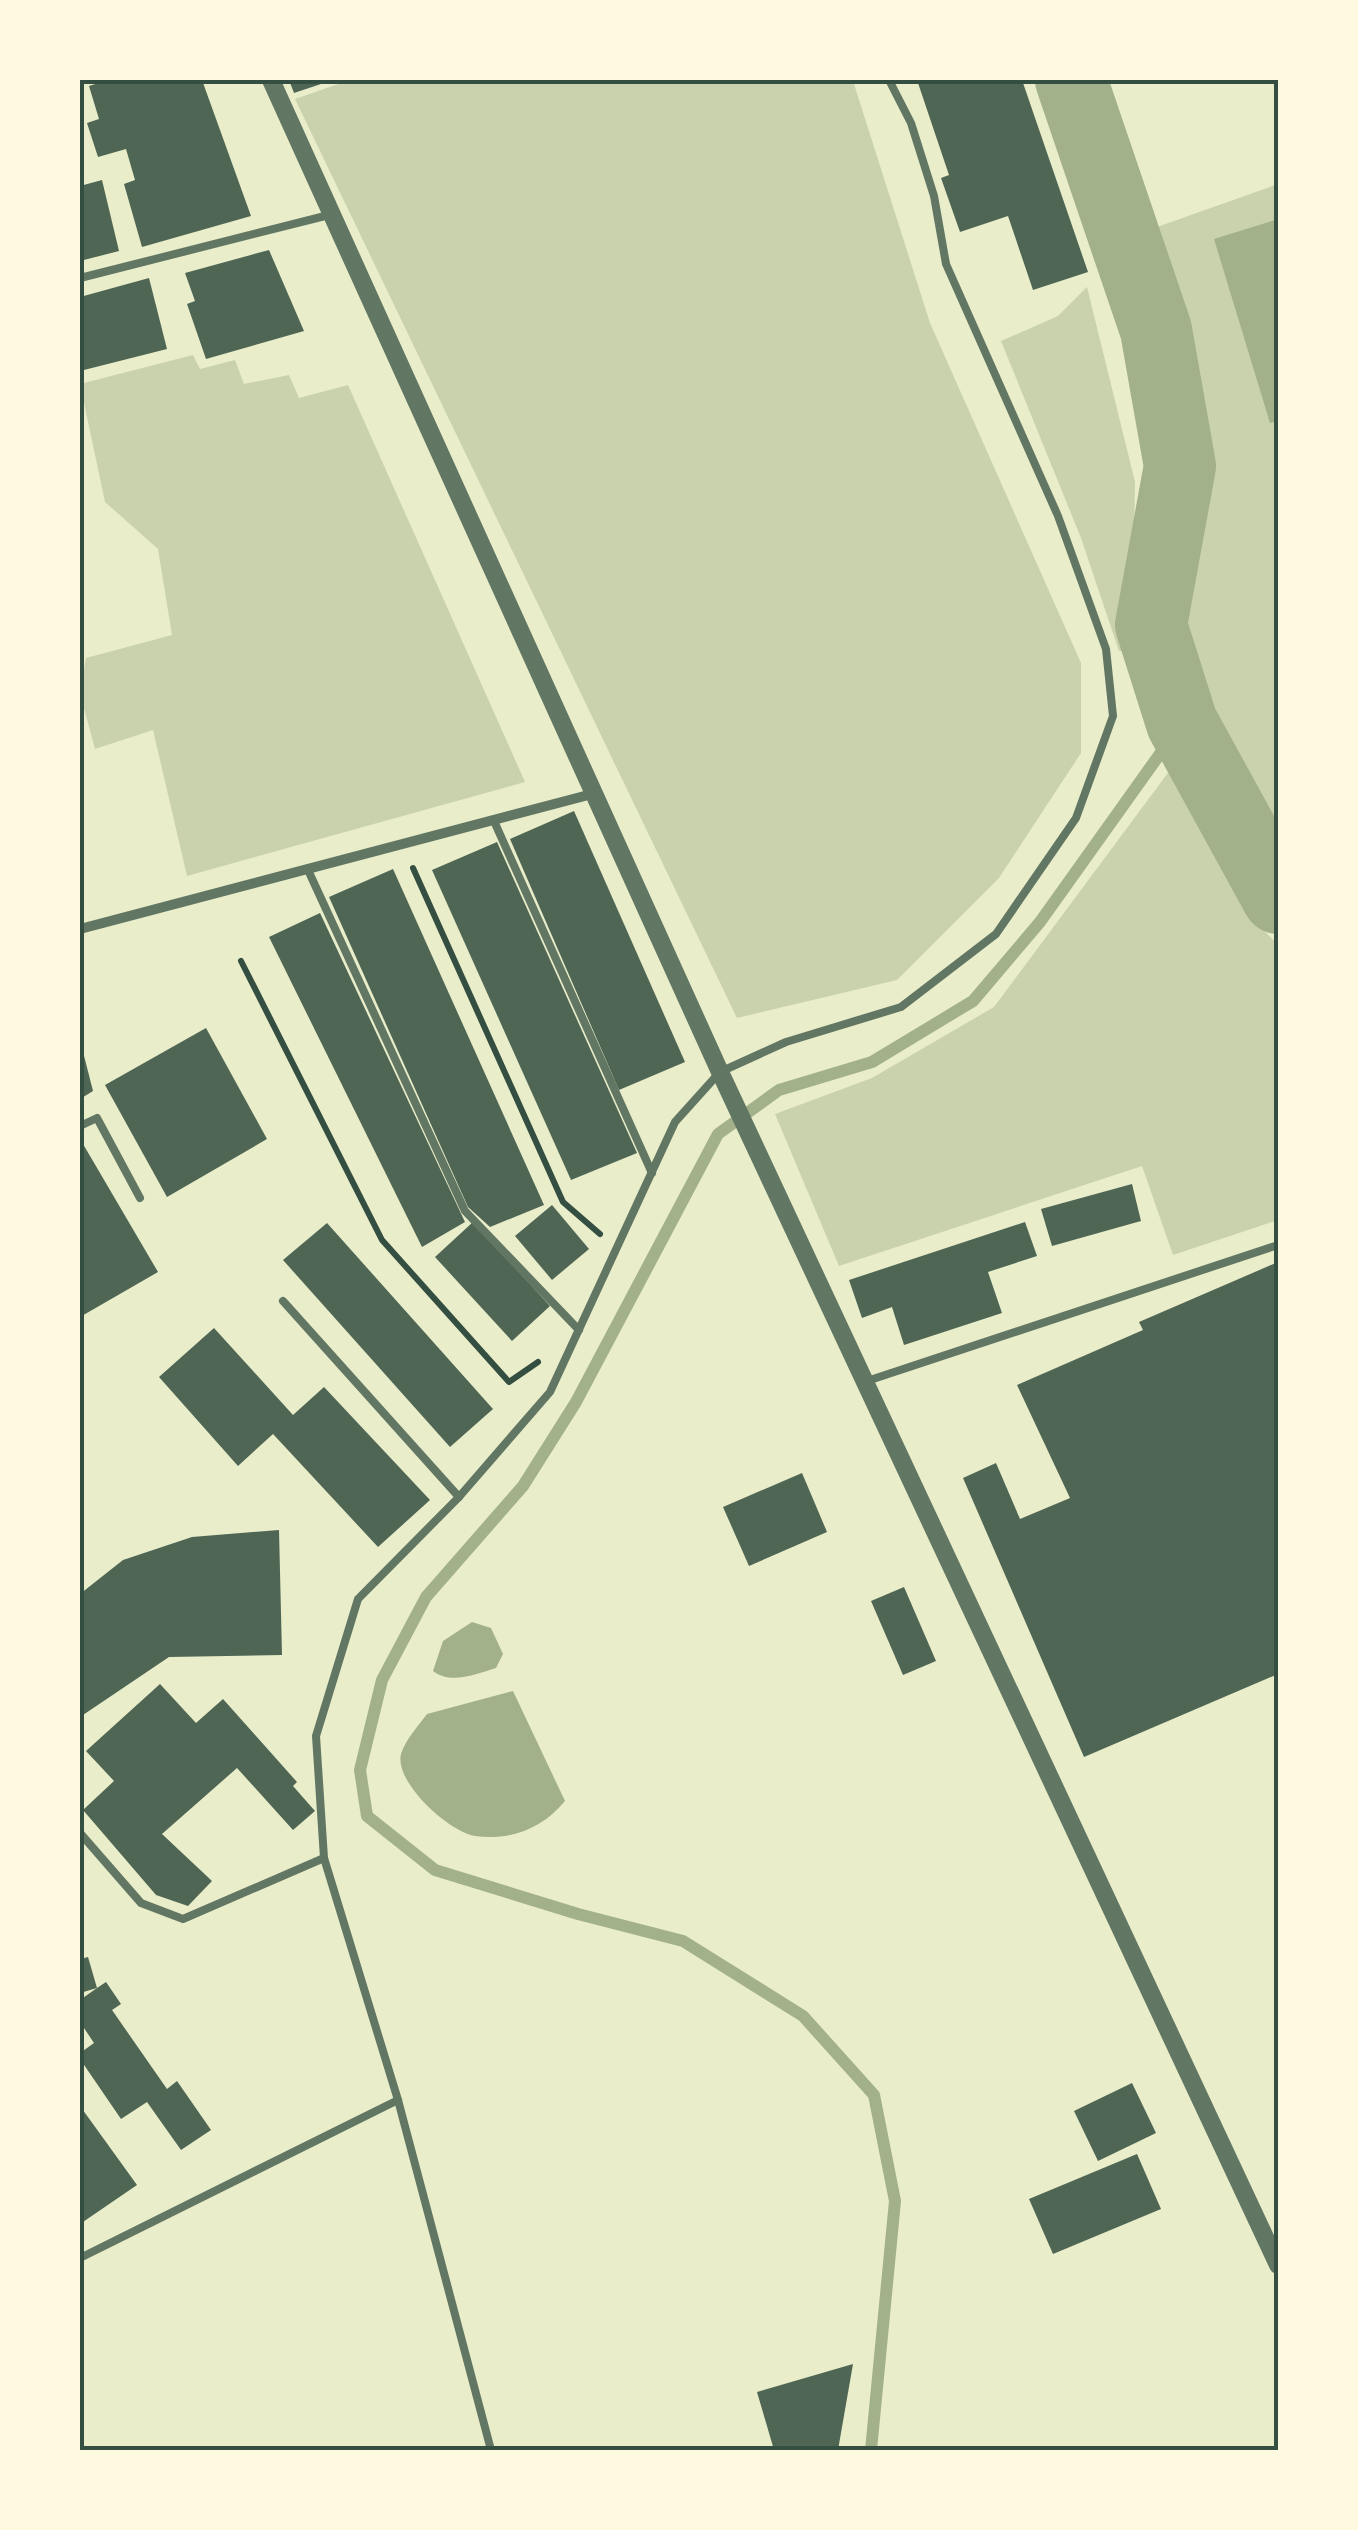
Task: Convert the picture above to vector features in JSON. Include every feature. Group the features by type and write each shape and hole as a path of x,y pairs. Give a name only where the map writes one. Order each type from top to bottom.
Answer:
{"street":[{"path":"271,80 720,1072 1278,2266"},
{"path":"80,929 596,792"}],"lane":[{"path":"491,2450 398,2100 324,1858 316,1736 358,1599 459,1497 550,1392 676,1122 720,1072 786,1042 901,1008 996,934 1076,818 1112,716 1106,649 1058,516 946,264 934,196 911,123 890,80"},
{"path":"80,278 334,214"},
{"path":"494,821 652,1174"},
{"path":"308,870 466,1211 579,1330"},
{"path":"80,1126 97,1118 140,1198"},
{"path":"864,1382 1278,1245"},
{"path":"282,1301 459,1497"},
{"path":"80,1833 141,1903 183,1919 324,1858"},
{"path":"80,2258 398,2100"}],"path":[{"path":"411,869 563,1202 585,1222"},
{"path":"241,961 382,1240 509,1382 536,1362"}],"shaded area":[{"path":"350,80 851,80 854,84 930,323 1081,663 1081,753 999,878 897,980 737,1018 295,99"},
{"path":"1278,184 1278,855 1206,711 1186,629 1201,453 1173,307 1143,232"},
{"path":"1278,219 1278,421 1270,423 1214,239"},
{"path":"1087,287 1135,482 1132,651 1119,651 1081,538 1001,341 1058,316"},
{"path":"193,355 200,369 235,360 244,384 289,375 299,398 348,385 525,782 187,876 153,730 95,749 80,693 86,658 172,635 158,549 105,502 80,384"},
{"path":"1173,766 1242,907 1278,945 1278,1220 1173,1255 1142,1166 839,1266 775,1114 872,1078 994,1007"},
{"path":"472,1622 491,1628 503,1654 496,1668 456,1678 433,1671 443,1641"},
{"path":"513,1691 565,1801 547,1819 525,1830 501,1836 475,1836 438,1816 414,1791 401,1765 401,1754 427,1714"}],"building":[{"path":"108,80 202,80 251,216 142,247 124,184 135,180 126,149 98,157 87,123 99,119 89,86"},
{"path":"289,80 330,80 330,81 294,93"},
{"path":"917,80 1022,80 1088,272 1033,290 1008,216 960,232 941,178 949,175"},
{"path":"102,180 119,251 80,261 80,186"},
{"path":"269,250 304,331 206,359 187,304 195,301 185,273"},
{"path":"149,278 167,349 80,371 80,297"},
{"path":"574,811 685,1062 619,1090 510,839"},
{"path":"497,842 637,1153 571,1180 432,870"},
{"path":"393,869 544,1205 490,1227 468,1207 329,897"},
{"path":"320,913 465,1222 422,1247 269,937"},
{"path":"206,1028 267,1139 167,1197 105,1085"},
{"path":"80,1040 93,1091 80,1099"},
{"path":"83,1144 158,1272 80,1317 80,1146"},
{"path":"1132,1184 1141,1221 1052,1246 1041,1209"},
{"path":"552,1205 589,1249 552,1280 515,1236"},
{"path":"473,1222 550,1306 512,1341 435,1257"},
{"path":"1025,1222 1037,1256 988,1272 1002,1313 904,1345 892,1307 862,1318 849,1280"},
{"path":"327,1223 493,1409 450,1447 283,1260"},
{"path":"1278,1262 1278,1674 1084,1757 963,1478 996,1463 1020,1519 1070,1498 1017,1385 1143,1330 1139,1322"},
{"path":"214,1328 293,1415 324,1387 430,1500 378,1547 273,1434 238,1466 159,1377"},
{"path":"802,1473 827,1532 749,1566 723,1507"},
{"path":"279,1530 282,1655 169,1657 80,1717 80,1594 123,1560 192,1537"},
{"path":"904,1587 936,1661 903,1675 871,1601"},
{"path":"160,1684 196,1723 223,1699 297,1782 293,1786 315,1811 293,1830 237,1768 162,1834 212,1881 188,1906 156,1895 83,1810 114,1781 86,1751"},
{"path":"88,1957 97,1988 80,1993 80,1959"},
{"path":"106,1982 121,2004 112,2010 167,2089 177,2081 211,2130 181,2150 147,2102 121,2119 80,2059 80,2053 94,2043 80,2022 80,2000"},
{"path":"1132,2083 1156,2133 1098,2161 1074,2111"},
{"path":"80,2106 137,2185 80,2224"},
{"path":"1137,2154 1161,2209 1053,2254 1029,2199"},
{"path":"853,2364 838,2450 774,2450 757,2392"}],"waterway":[{"path":"1071,80 1156,330 1180,466 1151,625 1182,723 1278,898"},
{"path":"871,2450 895,2201 874,2095 803,2016 683,1941 435,1870 367,1816 360,1770 382,1680 426,1597 523,1486 576,1402 718,1134 779,1090 872,1062 973,1001 1040,922 1182,723"}]}
